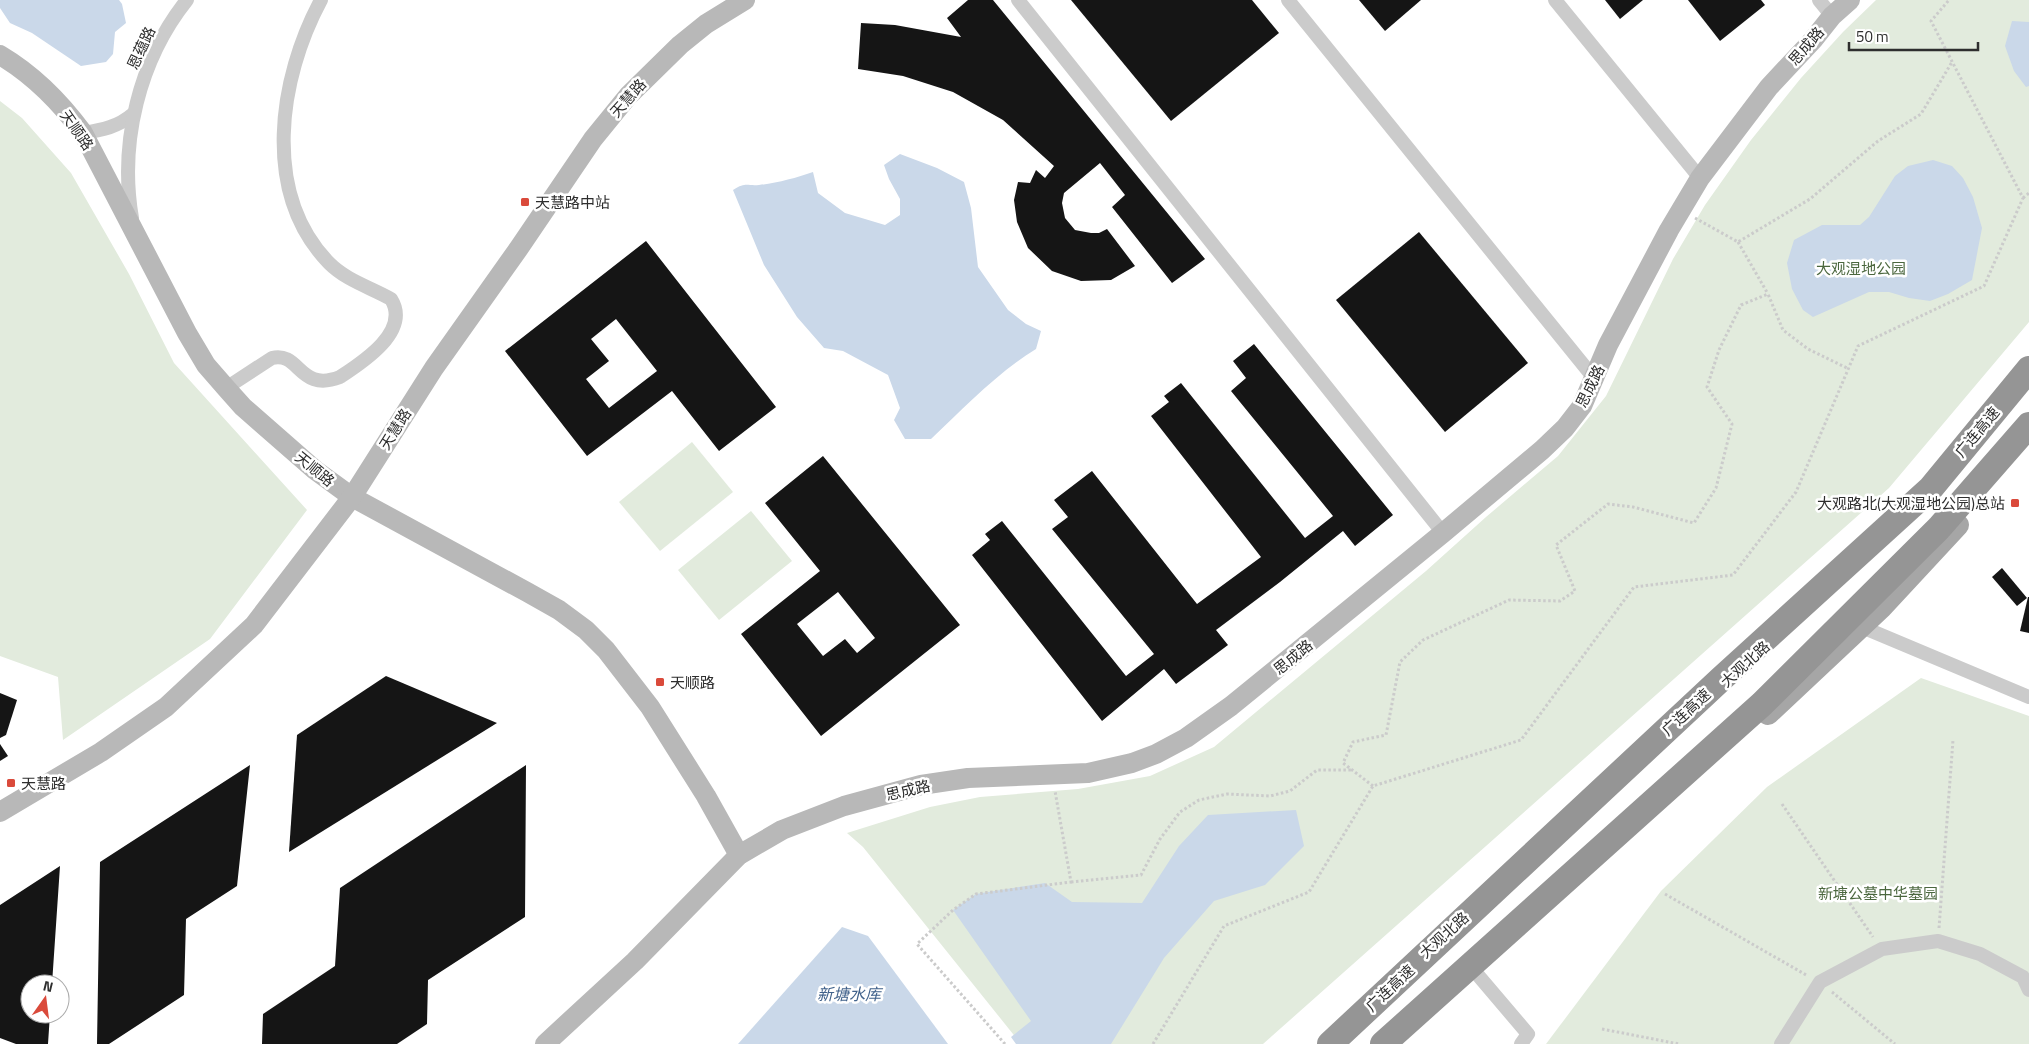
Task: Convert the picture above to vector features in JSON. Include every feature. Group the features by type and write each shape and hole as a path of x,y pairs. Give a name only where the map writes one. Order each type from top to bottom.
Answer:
{"highway":[{"name":"广连高速","path":"1330,1044 1721,680 1931,488 2029,369"},
{"path":"1383,1044 1762,704 1939,528 2029,425"}],"main road":[{"name":"大观北路","path":"1321,1044 1788,626 1825,589 1918,488 2029,357"},
{"path":"1398,1044 1782,702 1862,627 1921,566 1978,502 2029,437"}],"street":[{"name":"恩蕴路","path":"134,229 128,196 133,114 147,70 162,38 187,0"},
{"path":"226,388 272,358 279,357 288,360 310,378 318,382 340,377 391,334 397,319 395,305 391,299 346,278 328,262 307,233 292,200 284,151 287,98 297,55 322,0"},
{"name":"天慧路","path":"0,812 101,752 166,707 254,625 352,497 434,368 593,139 628,96 680,45 706,24 745,0"},
{"path":"1018,0 1443,533"},
{"path":"1288,0 1594,378"},
{"path":"1555,0 1700,178"},
{"path":"1819,0 1832,16"},
{"name":"思成路","path":"545,1044 629,967 738,854 762,839 804,820 844,806 921,786 968,778 1088,773 1132,764 1186,738 1231,706 1443,533 1542,450 1565,428 1582,406 1608,345 1680,210 1700,178 1770,87 1832,16 1850,0"},
{"name":"天顺路","path":"0,55 15,64 47,93 69,114 83,132 187,333 206,365 243,407 294,452 352,497 559,610 586,630 616,662 650,707 706,796 738,854"},
{"path":"83,132 113,127 123,123 133,114"},
{"path":"1862,627 2029,697"},
{"path":"1781,1044 1820,982 1882,950 1938,941 1980,954 2026,976 2029,990"},
{"path":"1477,974 1528,1034 1521,1044"}],"path":[{"path":"1948,0 1932,20 2023,198"},
{"path":"1738,242 1810,199 1878,141 1921,114 1953,62"},
{"path":"1153,1044 1224,926 1309,892 1373,786 1520,740 1634,588 1732,575 1796,492 1858,346 1984,286 2023,198 2029,193"},
{"path":"1680,210 1738,242 1768,294 1783,330 1808,349 1849,369"},
{"path":"1373,786 1343,763 1353,742 1386,735 1400,662 1423,640 1509,600 1560,601 1575,591 1556,545 1608,504 1633,507 1694,523 1716,488 1732,424 1708,387 1716,360 1740,305 1768,294"},
{"path":"1938,941 1953,740"},
{"path":"1005,1044 917,944 953,910 976,894 1141,875 1160,839 1180,812 1199,800 1227,794 1270,796 1290,791 1317,770 1353,770"},
{"path":"1052,775 1071,882"},
{"path":"1782,804 1882,950"},
{"path":"1665,894 1820,982 1895,1044"},
{"path":"1602,1029 1679,1044"}],"green space":[{"name":"大观湿地公园","path":"1876,0 2029,0 2029,322 1889,488 1263,1044 1021,1044 863,847 847,833 930,807 980,797 1078,789 1150,776 1214,747 1426,571 1558,456 1606,396 1673,259 1705,205 1751,140 1801,78 1843,32"},
{"path":"0,101 22,118 71,173 129,274 174,363 307,510 210,639 63,740 58,677 0,656"},
{"path":"692,442 733,492 660,551 619,502"},
{"path":"751,511 792,561 719,620 678,570"},
{"name":"新塘公墓中华墓园","path":"1921,678 2029,716 2029,1044 1546,1044 1661,891 1767,787"}],"water":[{"path":"0,0 119,0 122,4 126,23 115,32 113,54 106,62 81,66 32,33 10,23 0,8"},
{"path":"2012,21 2029,22 2029,86 2026,87 2014,71 2005,46"},
{"path":"900,154 937,168 964,182 971,208 978,267 1008,310 1026,324 1041,331 1036,349 994,380 931,439 905,439 894,420 900,408 888,375 843,351 824,348 797,317 764,265 733,190 744,185 773,183 813,172 818,193 845,213 885,225 900,215 900,199 884,165"},
{"path":"1933,160 1952,166 1963,178 1973,197 1982,228 1972,280 1948,294 1930,301 1909,298 1889,292 1869,292 1813,317 1803,310 1792,289 1787,263 1794,240 1822,225 1860,225 1869,217 1895,176 1908,166"},
{"path":"1296,810 1304,846 1265,885 1214,901 1164,958 1111,1044 1016,1044 1011,1037 1031,1021 953,910 976,894 1045,883 1072,902 1142,903 1179,846 1208,815"},
{"name":"新塘水库","path":"842,927 868,936 948,1044 738,1044"}],"building":[{"path":"968,0 993,0 1205,259 1172,283 1112,207 1125,195 1100,163 1064,193 1062,203 1065,218 1075,230 1099,233 1107,229 1135,266 1111,280 1081,281 1052,271 1028,248 1017,222 1014,200 1018,182 1030,183 1036,170 1045,178 1054,166 1003,120 953,92 903,76 858,69 861,23 895,25 961,37 947,18"},
{"path":"1071,0 1252,0 1279,33 1171,121"},
{"path":"1359,0 1421,0 1385,31"},
{"path":"1605,0 1643,0 1620,19"},
{"path":"1688,0 1761,0 1765,5 1720,41"},
{"path":"1419,232 1528,363 1445,432 1336,300"},
{"path":"646,241 776,407 719,451 672,391 587,456 505,351","holes":["616,319 657,371 609,408 586,379 609,361 591,339"]},
{"path":"1254,344 1393,515 1355,546 1343,531 1216,630 1228,645 1176,684 1164,669 1102,721 972,555 990,540 985,534 1002,521 1126,676 1154,654 1052,529 1068,517 1054,500 1092,471 1197,604 1261,557 1151,416 1169,402 1164,396 1181,383 1305,538 1333,516 1231,391 1246,378 1233,361"},
{"path":"823,456 960,625 821,736 741,634 820,571 765,503","holes":["838,592 875,638 857,653 845,639 823,656 797,624"]},
{"path":"2002,568 2027,598 2017,606 1992,577"},
{"path":"2029,597 2029,633 2020,631"},
{"path":"386,676 497,723 289,852 297,735"},
{"path":"0,693 17,700 6,735 0,738"},
{"path":"0,744 8,756 0,761"},
{"path":"250,765 237,886 186,919 184,995 109,1044 97,1044 100,862"},
{"path":"526,765 525,917 428,980 427,1024 397,1044 262,1044 263,1014 335,966 340,888"},
{"path":"60,866 53,974 20,974 20,1024 49,1024 48,1044 16,1044 0,1038 0,905"}],"place":[{"name":"天慧路中站","path":"525,202"},
{"name":"大观路北(大观湿地公园)总站","path":"2015,503"},
{"name":"天顺路","path":"660,682"},
{"name":"天慧路","path":"11,783"}]}
